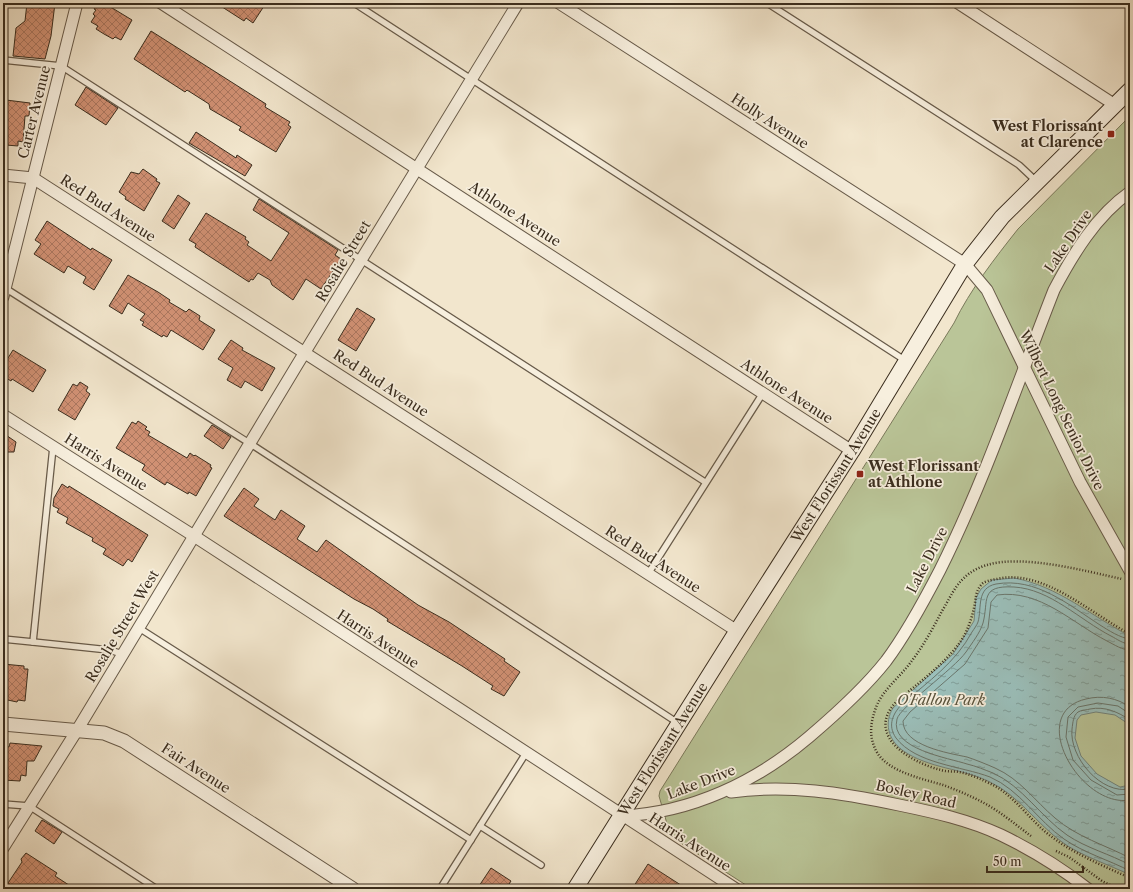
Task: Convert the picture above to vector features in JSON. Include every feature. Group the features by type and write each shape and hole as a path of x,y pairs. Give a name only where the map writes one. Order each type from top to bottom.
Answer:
{"main road":[{"name":"West Florissant Avenue","path":"575,889 852,451 965,264 1002,217 1130,90"}],"street":[{"name":"Carter Avenue","path":"4,291 77,3"},
{"name":"Athlone Avenue","path":"161,3 852,451"},
{"name":"Rosalie Street","path":"194,536 304,352 518,3"},
{"name":"Holly Avenue","path":"559,3 965,264"},
{"path":"958,3 1115,105"},
{"name":"Red Bud Avenue","path":"3,175 33,178 737,631"},
{"name":"Lake Drive","path":"621,816 648,815 671,810 720,793 757,775 791,752 857,693 886,661 926,595 956,538 984,471 1054,290 1068,264 1085,239 1107,212 1130,192"},
{"name":"Wilbert Long Senior Drive","path":"965,264 987,290 1080,482 1130,571"},
{"name":"Harris Avenue","path":"3,415 194,536 621,816 736,889"},
{"name":"Rosalie Street West","path":"76,732 194,536"},
{"name":"Fair Avenue","path":"3,724 104,734 124,740 353,889"},
{"path":"3,848 76,732"},
{"name":"Bosley Road","path":"720,793 759,788 802,789 851,795 924,810 999,834 1062,870 1088,889"}],"lane":[{"path":"354,3 907,361"},
{"path":"767,3 1019,166 1036,182"},
{"path":"3,60 61,66 705,482"},
{"path":"4,291 250,443 679,723"},
{"path":"648,574 762,393"},
{"path":"33,642 53,446"},
{"path":"139,628 471,840"},
{"path":"3,639 109,650 123,654"},
{"path":"440,889 526,754"},
{"path":"3,804 30,806 157,889"},
{"path":"480,826 541,865"}],"path":[{"path":"1033,837 999,812 964,793 912,775 890,765 881,759 871,735 871,726 877,703 918,652 956,587 964,578 976,570 998,563 1024,562 1078,569 1130,581"},
{"path":"1130,634 1113,626 1060,591 1038,581 1023,577 1007,576 987,581 981,584 976,594 970,622 955,649 890,708 885,719 886,733 899,750 926,766 942,771 960,772 993,786 1010,798 1042,829 1069,849 1130,878"},
{"path":"1055,850 1069,857 1091,874 1118,889"}],"green space":[{"name":"O'Fallon Park","path":"1130,116 1130,889 752,889 673,838 670,834 659,796 660,791 954,323 983,274 1018,229"}],"water":[{"path":"1014,578 1045,588 1074,602 1130,636 1130,725 1115,715 1096,712 1081,715 1077,720 1075,738 1081,756 1097,774 1120,787 1130,785 1130,875 1069,847 1044,827 1010,794 990,782 979,777 934,765 912,756 897,746 891,736 888,725 893,708 953,654 974,621 976,598 981,589 992,580"}],"building":[{"path":"27,3 55,3 51,36 45,59 13,56 16,28 25,21"},
{"path":"98,3 104,3 132,20 121,40 115,37 113,39 104,34 96,29 98,26 91,22 95,16 93,14 96,10 94,9"},
{"path":"216,3 266,3 253,23 246,18 244,21"},
{"path":"151,31 266,104 265,107 290,122 288,125 291,127 276,152 239,130 241,127 210,109 209,104 187,90 185,92 134,59"},
{"path":"86,87 118,108 106,125 75,105"},
{"path":"6,100 30,103 29,116 25,116 23,142 18,141 18,146 6,145 7,140 3,140"},
{"path":"196,132 236,158 237,155 252,165 245,176 189,143"},
{"path":"143,169 160,183 144,211 125,199 126,197 119,192 131,172 139,174"},
{"path":"178,195 190,203 174,229 162,221"},
{"path":"259,199 338,250 335,255 341,259 321,289 306,279 293,300 272,285 270,280 258,273 253,280 251,279 249,282 195,247 196,244 189,240 206,213 246,237 245,239 249,242 247,245 271,261 289,233 253,210"},
{"path":"47,221 91,250 92,248 112,260 94,290 83,283 86,277 68,266 64,273 34,254 41,244 35,240"},
{"path":"128,275 158,292 170,300 169,302 186,312 189,309 200,316 199,320 215,330 203,350 171,330 167,337 163,335 162,337 142,325 144,322 140,320 145,314 128,303 122,314 109,306"},
{"path":"357,308 375,319 356,351 338,340"},
{"path":"231,340 243,348 242,350 275,368 262,391 245,381 241,388 227,380 233,368 218,359"},
{"path":"13,350 46,370 33,392 12,379 11,381 3,376 3,366"},
{"path":"80,382 88,387 86,391 90,394 75,420 58,410 73,384 77,386"},
{"path":"138,421 147,427 145,429 150,432 148,435 187,458 190,453 211,465 210,467 212,468 196,496 189,492 188,494 167,482 165,485 142,470 145,465 116,448 132,422 136,424"},
{"path":"212,425 231,437 223,449 204,436"},
{"path":"3,433 16,442 14,452 3,452"},
{"path":"62,484 68,488 69,486 148,535 132,562 128,559 123,566 103,554 106,549 92,541 93,538 66,523 68,518 57,512 59,509 53,506 54,498"},
{"path":"244,488 259,499 254,506 275,520 281,510 305,526 297,539 317,552 326,540 418,605 449,622 505,659 504,661 520,672 504,696 491,689 493,686 462,666 387,621 388,619 373,609 354,599 224,516"},
{"path":"3,664 24,666 24,669 28,669 25,701 18,700 17,702 3,699"},
{"path":"10,743 42,746 34,761 27,761 26,776 21,775 20,781 3,780 3,746 9,747"},
{"path":"42,820 62,832 54,844 35,831"},
{"path":"26,853 57,873 55,876 75,889 17,889 8,883 22,862 21,859"},
{"path":"648,864 687,889 632,889"},
{"path":"491,868 511,881 506,889 477,889"}],"place":[{"name":"West Florissant at Clarence","path":"1111,134"},
{"name":"West Florissant at Athlone","path":"860,474"}]}
